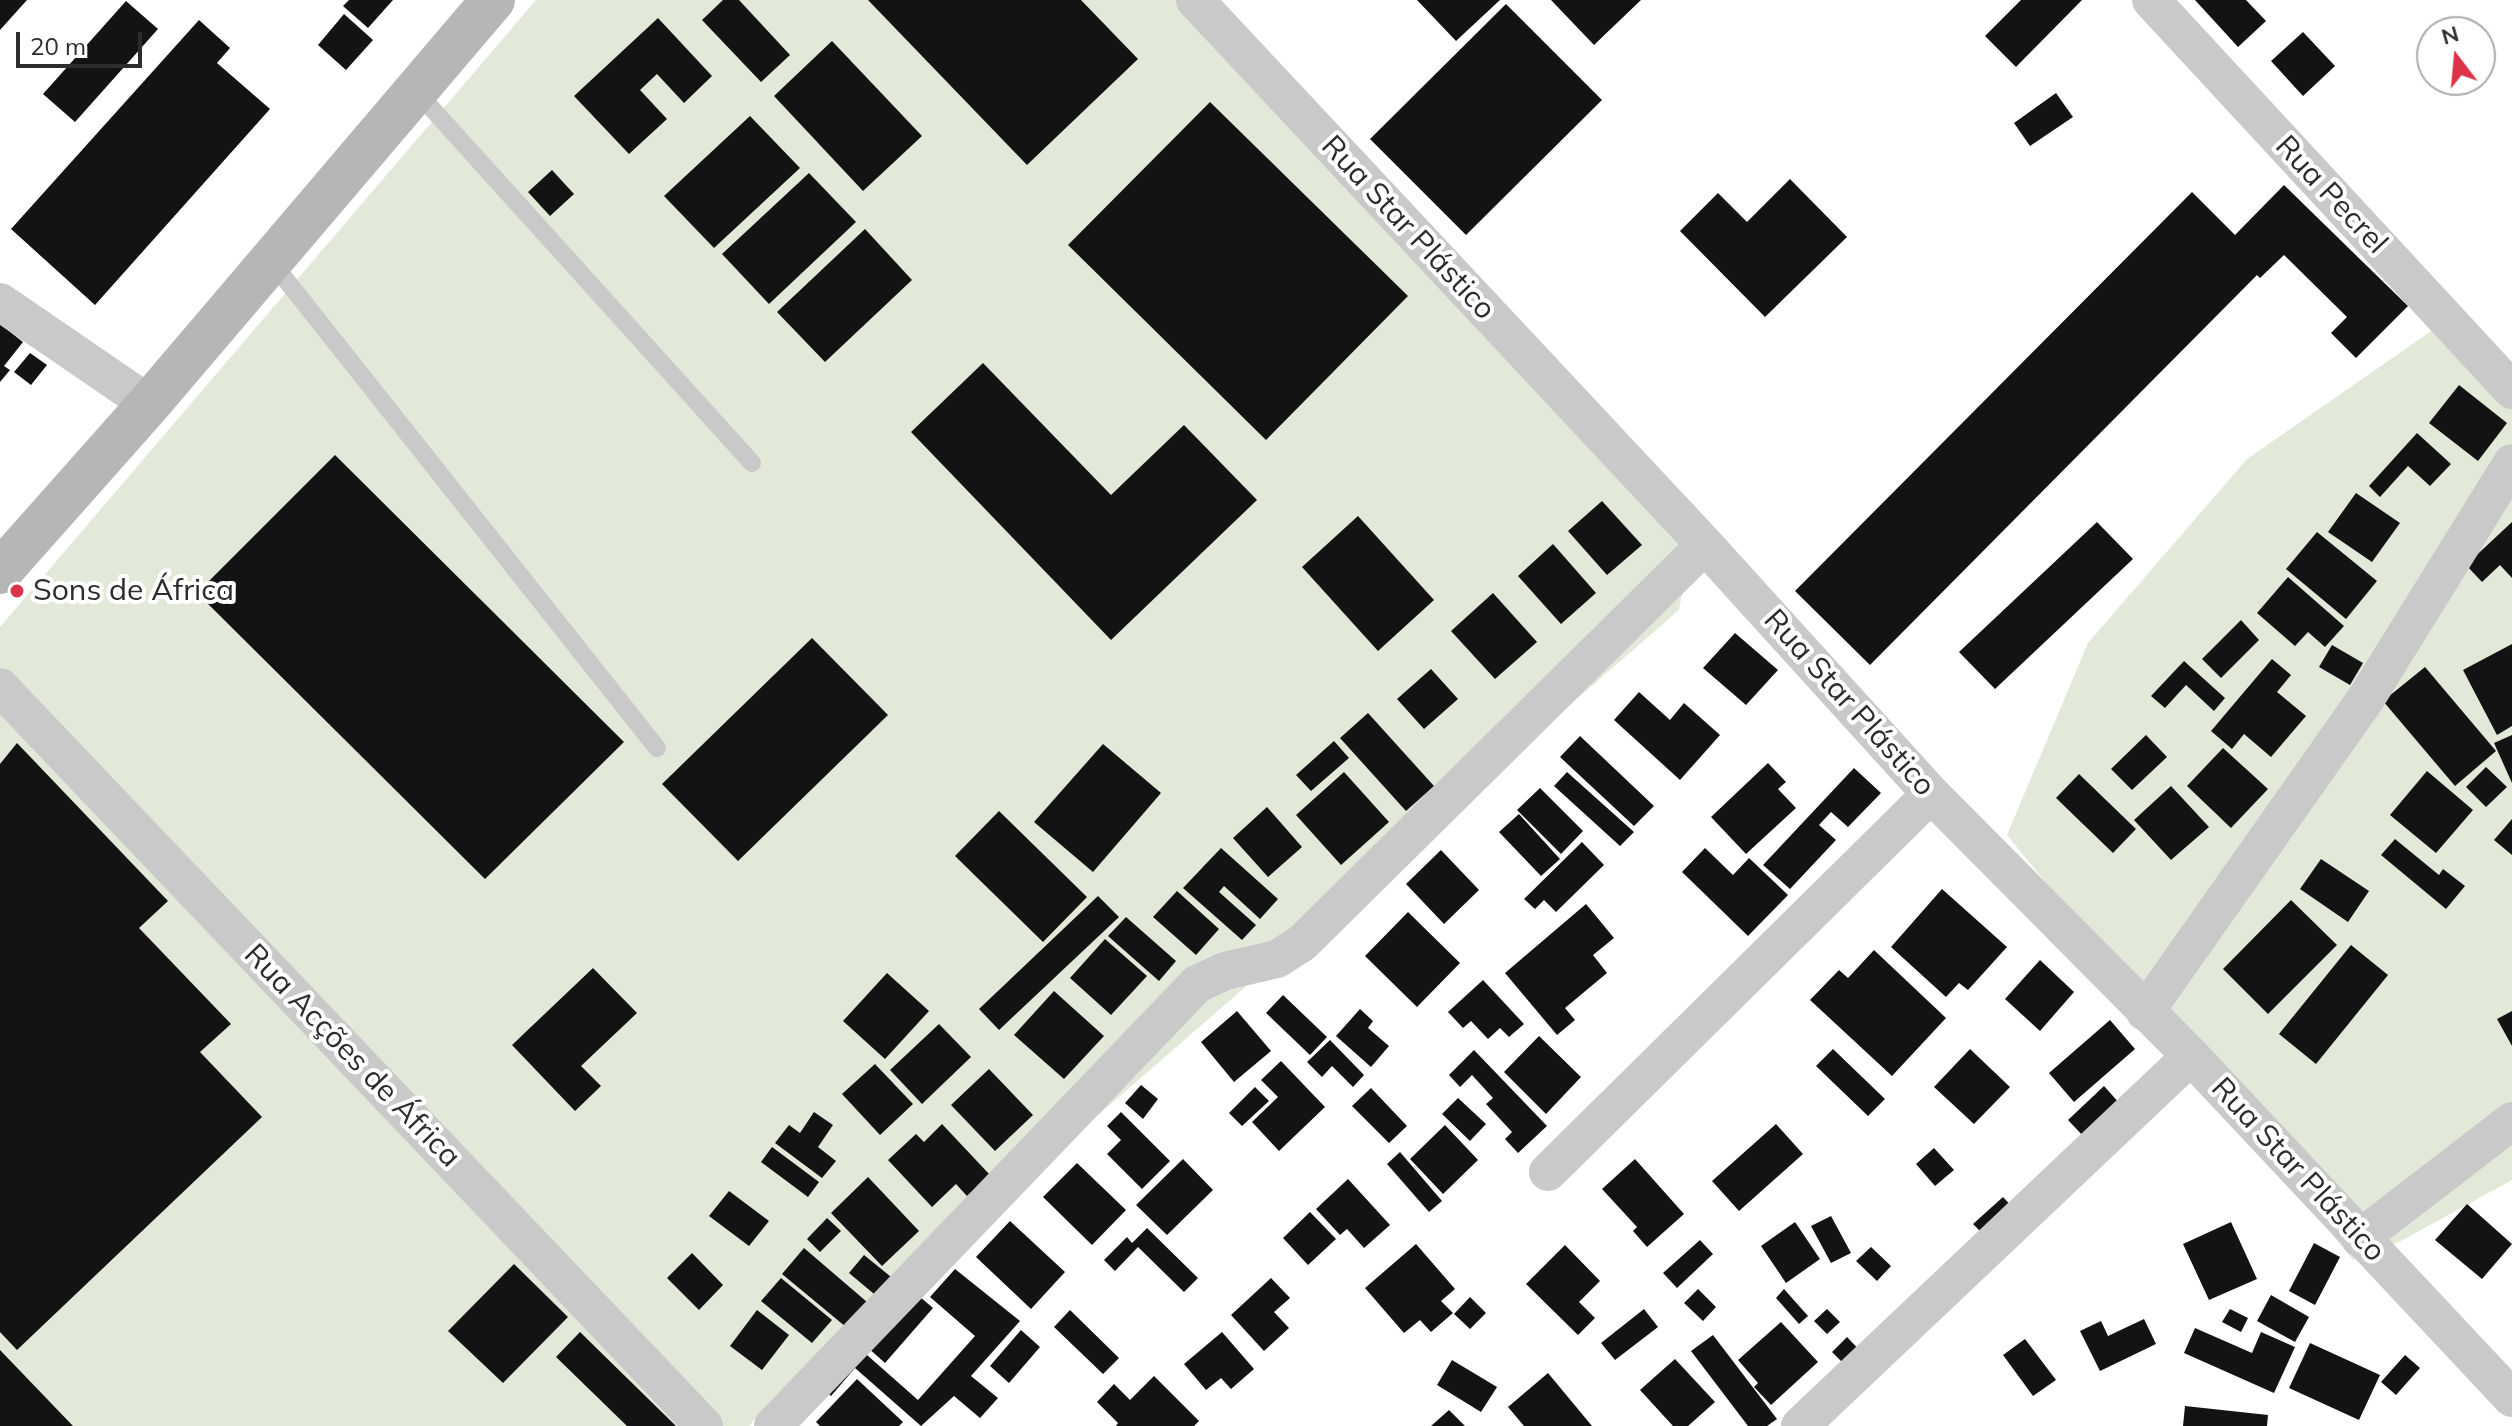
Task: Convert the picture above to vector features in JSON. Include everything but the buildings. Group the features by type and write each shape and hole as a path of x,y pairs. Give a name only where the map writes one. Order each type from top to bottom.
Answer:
{"main road":[{"path":"0,572 149,404 493,0"}],"street":[{"name":"Rua Star Plástico","path":"1195,0 1705,545 1931,794 2191,1056 2512,1398"},
{"name":"Rua Pecrel","path":"2151,0 2512,390"},
{"path":"0,302 149,404"},
{"path":"2145,1012 2367,697 2512,463"},
{"path":"773,1426 1197,984 1225,971 1277,959 1302,943 1705,545"},
{"name":"Rua Acções de África","path":"0,687 704,1426"},
{"path":"1548,1172 1931,794"},
{"path":"1800,1426 2191,1056"},
{"path":"2360,1238 2512,1121"}],"lane":[{"path":"416,91 752,463"},
{"path":"271,261 657,748"}],"green space":[{"path":"536,0 1189,0 1697,508 1679,610 775,1396 749,1426 0,1426 0,627"},
{"path":"2437,327 2512,406 2512,1180 2401,1241 2353,1260 2007,835 2088,643 2247,459"}],"place":[{"name":"Sons de África","path":"17,591"}]}
